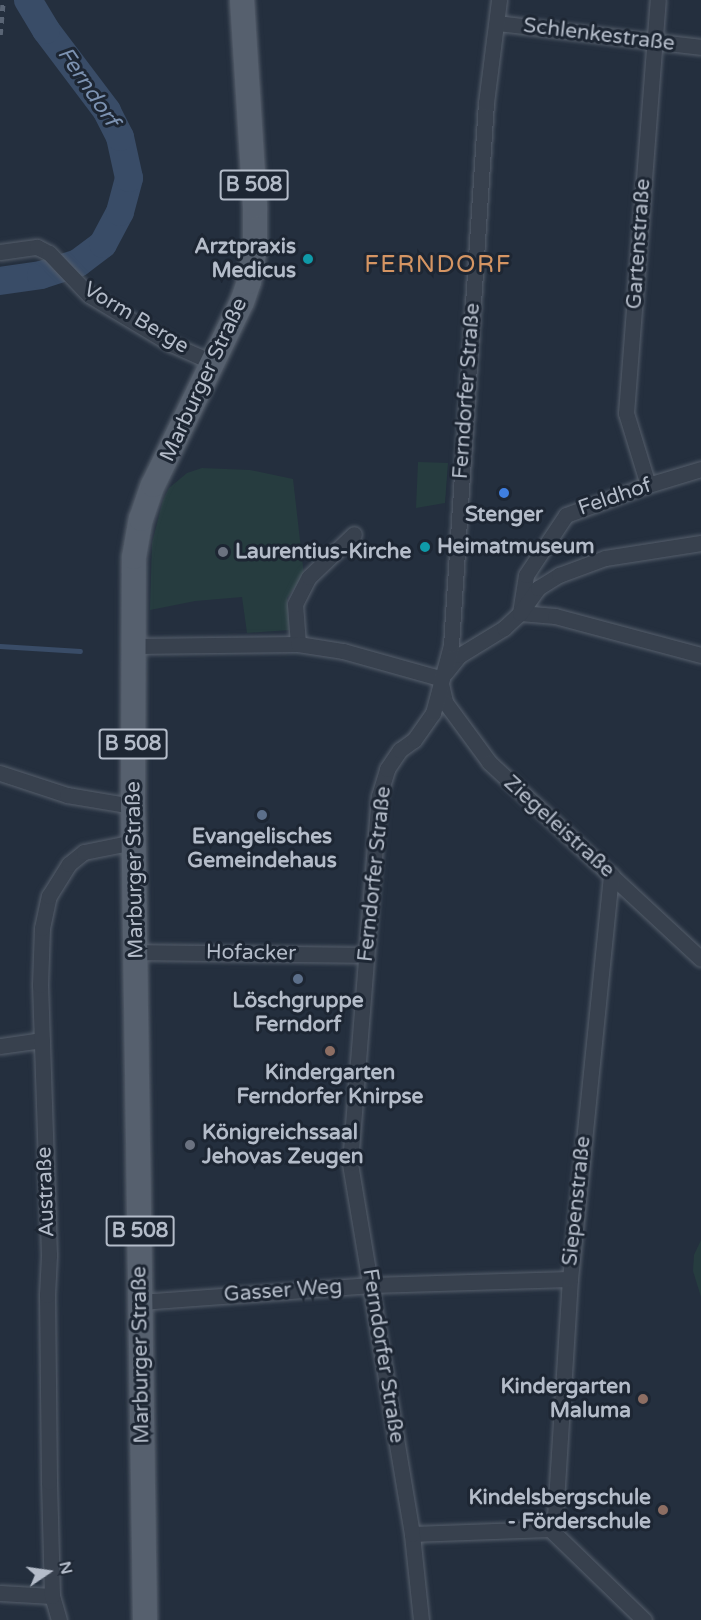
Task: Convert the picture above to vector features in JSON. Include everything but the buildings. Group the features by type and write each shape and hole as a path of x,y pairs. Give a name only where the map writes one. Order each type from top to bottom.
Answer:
{"main road":[{"name":"Marburger Straße","path":"145,1620 133,806 134,557 141,519 153,485 242,302 249,282 255,248 252,149 242,0"}],"street":[{"name":"Ferndorfer Straße","path":"421,1620 412,1534 350,1163 379,796 387,770 400,750 414,740 433,713 440,678 451,645 486,103 499,0"},
{"name":"Gartenstraße","path":"648,485 626,413 658,0"},
{"name":"Schlenkestraße","path":"497,23 701,47"},
{"name":"Vorm Berge","path":"0,252 37,247 49,254 89,295 171,344 212,362"},
{"name":"Feldhof","path":"520,613 526,575 566,514 701,469"},
{"path":"298,644 295,604 309,577 354,534"},
{"path":"134,646 298,644 343,651 440,678 460,655 482,644 520,613 538,588 559,574 605,558 701,543"},
{"path":"520,613 555,616 701,655"},
{"name":"Ziegeleistraße","path":"440,678 445,702 489,762 701,959"},
{"path":"0,773 67,795 133,806"},
{"name":"Austraße","path":"59,1620 52,1596 47,1295 49,1255 40,985 42,928 49,896 69,864 84,852 134,842"},
{"name":"Siepenstraße","path":"550,1529 555,1517 570,1279 611,874"},
{"name":"Hofacker","path":"136,952 366,955"},
{"path":"0,1047 42,1040"},
{"name":"Gasser Weg","path":"140,1302 371,1285 570,1279"},
{"path":"412,1534 550,1529 644,1620"},
{"path":"0,1593 52,1596"}],"green space":[{"path":"418,462 448,463 445,503 416,508"},
{"path":"202,468 250,470 293,479 304,575 287,598 290,630 247,633 242,597 195,601 150,610 152,543 163,500 169,488 187,473"},
{"path":"701,1240 701,1297 693,1271 694,1255"}],"waterway":[{"name":"Ferndorf","path":"0,281 41,275 78,263 103,244 120,212 129,178 120,137 107,111 46,30 28,0"},
{"path":"0,646 80,651"}],"railway":[{"path":"0,35 3,0"}],"place":[{"name":"Arztpraxis Medicus","path":"308,259"},
{"name":"Stenger","path":"504,493"},
{"name":"Heimatmuseum","path":"425,547"},
{"name":"Laurentius-Kirche","path":"223,552"},
{"name":"Evangelisches Gemeindehaus","path":"262,815"},
{"name":"Löschgruppe Ferndorf","path":"298,979"},
{"name":"Kindergarten Ferndorfer Knirpse","path":"330,1051"},
{"name":"Königreichssaal Jehovas Zeugen","path":"190,1145"},
{"name":"Kindergarten Maluma","path":"643,1399"},
{"name":"Kindelsbergschule - Förderschule","path":"663,1510"}],"district":[{"name":"FERNDORF","path":"438,265"}]}
